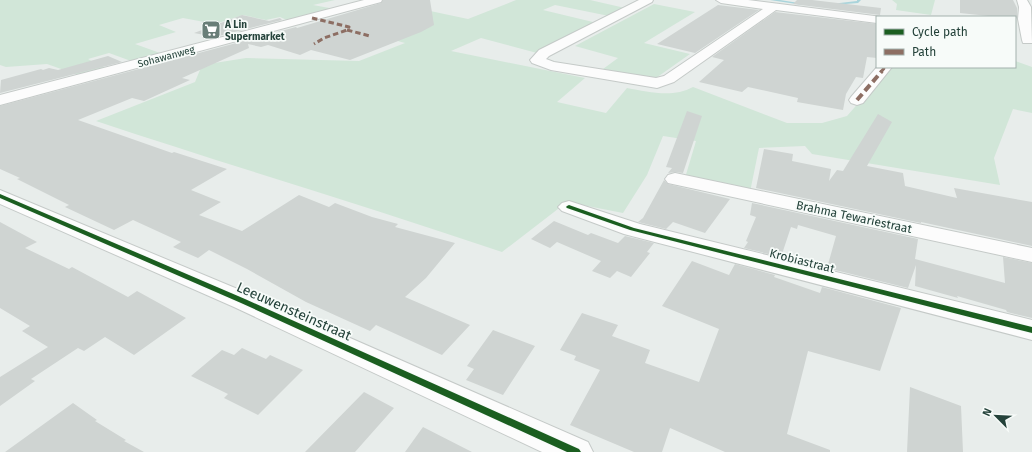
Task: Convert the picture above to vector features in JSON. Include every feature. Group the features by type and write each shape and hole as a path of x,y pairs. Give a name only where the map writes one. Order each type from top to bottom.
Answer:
{"street":[{"name":"Sohawanweg","path":"0,100 378,0"},
{"path":"648,0 544,53 537,60 551,66 657,83 669,79 773,7"},
{"path":"721,0 876,19"},
{"path":"1022,0 1025,7 1025,39"},
{"path":"857,100 884,68"},
{"name":"Brahma Tewariestraat","path":"675,179 1032,255"},
{"name":"Leeuwensteinstraat","path":"0,196 244,301 576,452"},
{"name":"Krobiastraat","path":"569,207 632,229 1032,330"}],"green space":[{"path":"0,0 335,0 313,5 335,9 289,21 280,17 266,20 243,15 215,24 183,18 159,25 176,32 135,44 160,53 131,61 109,53 88,59 106,69 81,76 47,64 6,67 0,65"},
{"path":"516,0 590,0 625,8 609,16 555,5 543,10 597,23 537,53 481,38 451,51 585,78 557,102 606,113 627,88 669,93 693,87 787,123 822,123 847,116 889,68 1016,68 1016,61 1032,67 1032,113 1013,109 994,158 1000,185 812,154 805,146 759,148 750,192 685,178 696,141 663,136 647,175 623,213 567,202 502,252 401,218 96,121 195,82 202,65 246,58 359,61 405,43 354,29 416,8 468,19"},
{"path":"892,0 935,0 931,15 896,10 897,4"},
{"path":"654,4 695,12 644,43 690,54 656,78 603,69 618,58 575,46"}],"building":[{"path":"383,0 430,0 434,25 421,32 350,60 311,50 300,55 268,45 261,47 248,44 249,48 182,78 190,80 144,101 132,98 78,120 172,153 174,152 227,169 191,190 221,202 199,215 242,231 299,195 329,207 335,203 372,217 398,224 395,227 455,243 426,278 405,297 470,325 442,355 376,325 370,331 306,302 247,269 209,250 198,258 173,247 181,242 133,220 114,230 65,207 69,205 17,179 20,178 0,169 0,106 296,27 297,28 381,3"},
{"path":"797,0 812,0 881,8 880,15 793,4"},
{"path":"960,0 1013,0 1017,8 1017,19 1016,16 988,16 960,13"},
{"path":"718,5 759,10 695,53 657,44"},
{"path":"775,12 876,24 876,58 867,57 863,78 856,77 846,94 843,110 797,102 798,98 748,87 742,92 699,82 724,60 712,57"},
{"path":"242,15 269,21 280,18 282,20 215,37 194,33"},
{"path":"108,56 122,62 0,93 1,80 41,69 43,70 49,68 58,70"},
{"path":"687,111 702,116 683,173 668,173 672,168 666,167"},
{"path":"878,114 892,122 867,166 903,173 905,186 957,198 954,188 1032,202 1032,246 756,188 764,149 793,154 792,161 831,169 829,181 837,170 843,171"},
{"path":"664,180 668,184 730,199 705,233 673,222 666,229 638,222 643,218"},
{"path":"752,203 918,239 915,259 1005,283 1003,257 1032,263 1032,318 1007,312 1006,310 957,296 958,298 915,286 916,265 908,288 827,268 836,236 798,225 797,229 791,227 781,257 744,248 748,242 746,241 756,217 750,215"},
{"path":"554,221 588,235 591,233 618,243 625,236 654,243 647,252 650,253 631,277 617,271 610,278 592,271 601,261 557,242 550,248 531,239"},
{"path":"0,222 37,242 25,248 69,269 72,267 128,297 137,291 186,318 134,355 105,337 84,351 78,348 31,379 35,381 0,406 0,377 48,347 22,331 30,326 0,308"},
{"path":"692,261 729,275 735,264 775,275 774,277 820,293 822,287 901,308 880,371 808,351 787,434 830,450 830,452 725,452 670,428 662,452 634,452 570,425 600,370 574,360 576,356 560,350 582,313 618,325 612,336 650,350 645,363 699,382 719,329 662,306"},
{"path":"493,330 535,346 503,395 466,380 474,369 467,366"},
{"path":"242,348 266,359 270,355 303,370 258,415 224,398 228,394 191,376 222,350 234,355"},
{"path":"910,387 961,406 963,452 907,452"},
{"path":"364,392 394,408 355,452 305,452"},
{"path":"73,403 97,420 95,421 126,440 124,441 144,452 5,452"},
{"path":"423,427 472,452 405,452"}],"waterway":[{"path":"772,0 803,4"},
{"path":"833,4 858,2 859,0"}],"marked path":[{"path":"312,18 349,27 347,30 324,38 314,44"},
{"path":"347,30 370,36"},
{"path":"857,100 884,68"}],"cycle path":[{"path":"0,196 243,301 576,452"},
{"path":"569,207 632,229 1032,330"}],"place":[{"name":"A Lin Supermarket","path":"211,30"}]}
